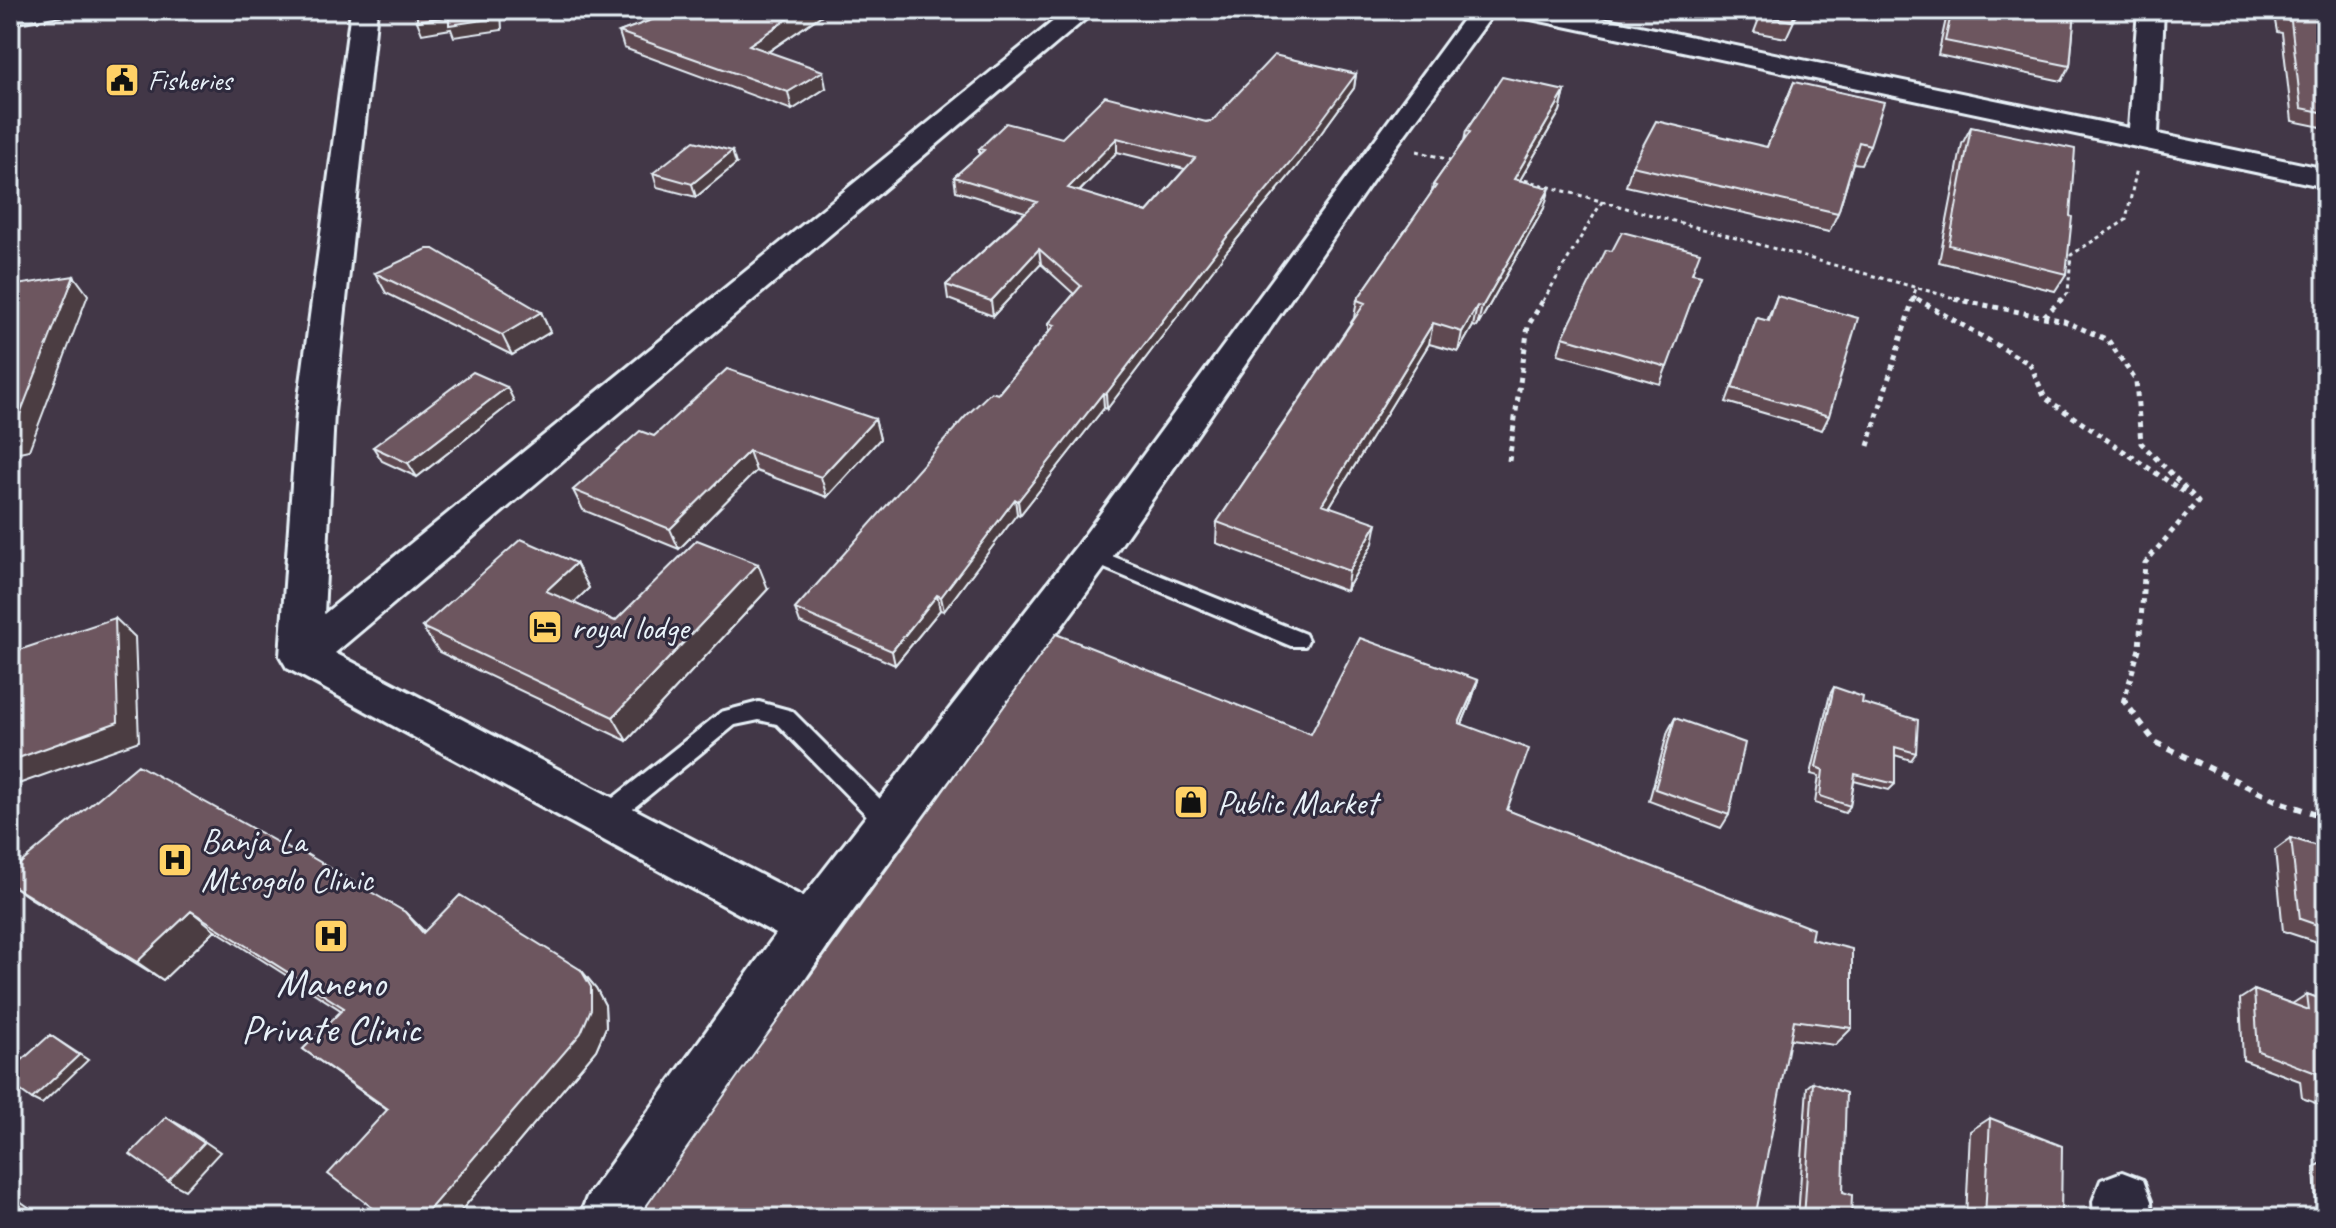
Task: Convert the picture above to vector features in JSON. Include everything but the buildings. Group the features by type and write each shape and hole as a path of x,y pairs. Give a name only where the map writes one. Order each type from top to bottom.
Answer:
{"street":[{"path":"10,15 52,10"},
{"path":"302,656 303,582 327,302 364,10"},
{"path":"302,656 1083,10"},
{"path":"608,1218 811,927 1092,555 1385,142 1483,10"},
{"path":"1526,10 1626,19 2143,139 2326,178"},
{"path":"2143,139 2151,10"},
{"path":"302,656 811,927"}],"lane":[{"path":"1092,555 1298,640"},
{"path":"606,817 729,718 759,711 784,717 891,825"}],"path":[{"path":"2044,316 2068,293 2071,255 2126,220 2143,139"},
{"path":"1385,142 1472,165"},
{"path":"1516,177 1916,288 2064,321 2108,340 2136,381 2141,443 2198,501"},
{"path":"1509,461 1528,326 1603,200"},
{"path":"1868,446 1916,288"},
{"path":"1913,297 2030,364 2045,398 2198,501"},
{"path":"2198,501 2145,563 2139,649 2124,701 2155,742 2282,803 2326,817"}],"place":[{"name":"Fisheries","path":"122,80"},
{"name":"royal lodge","path":"545,627"},
{"name":"Public Market","path":"1191,802"},
{"name":"Banja La Mtsogolo Clinic","path":"175,860"},
{"name":"Maneno Private Clinic","path":"331,936"}]}
